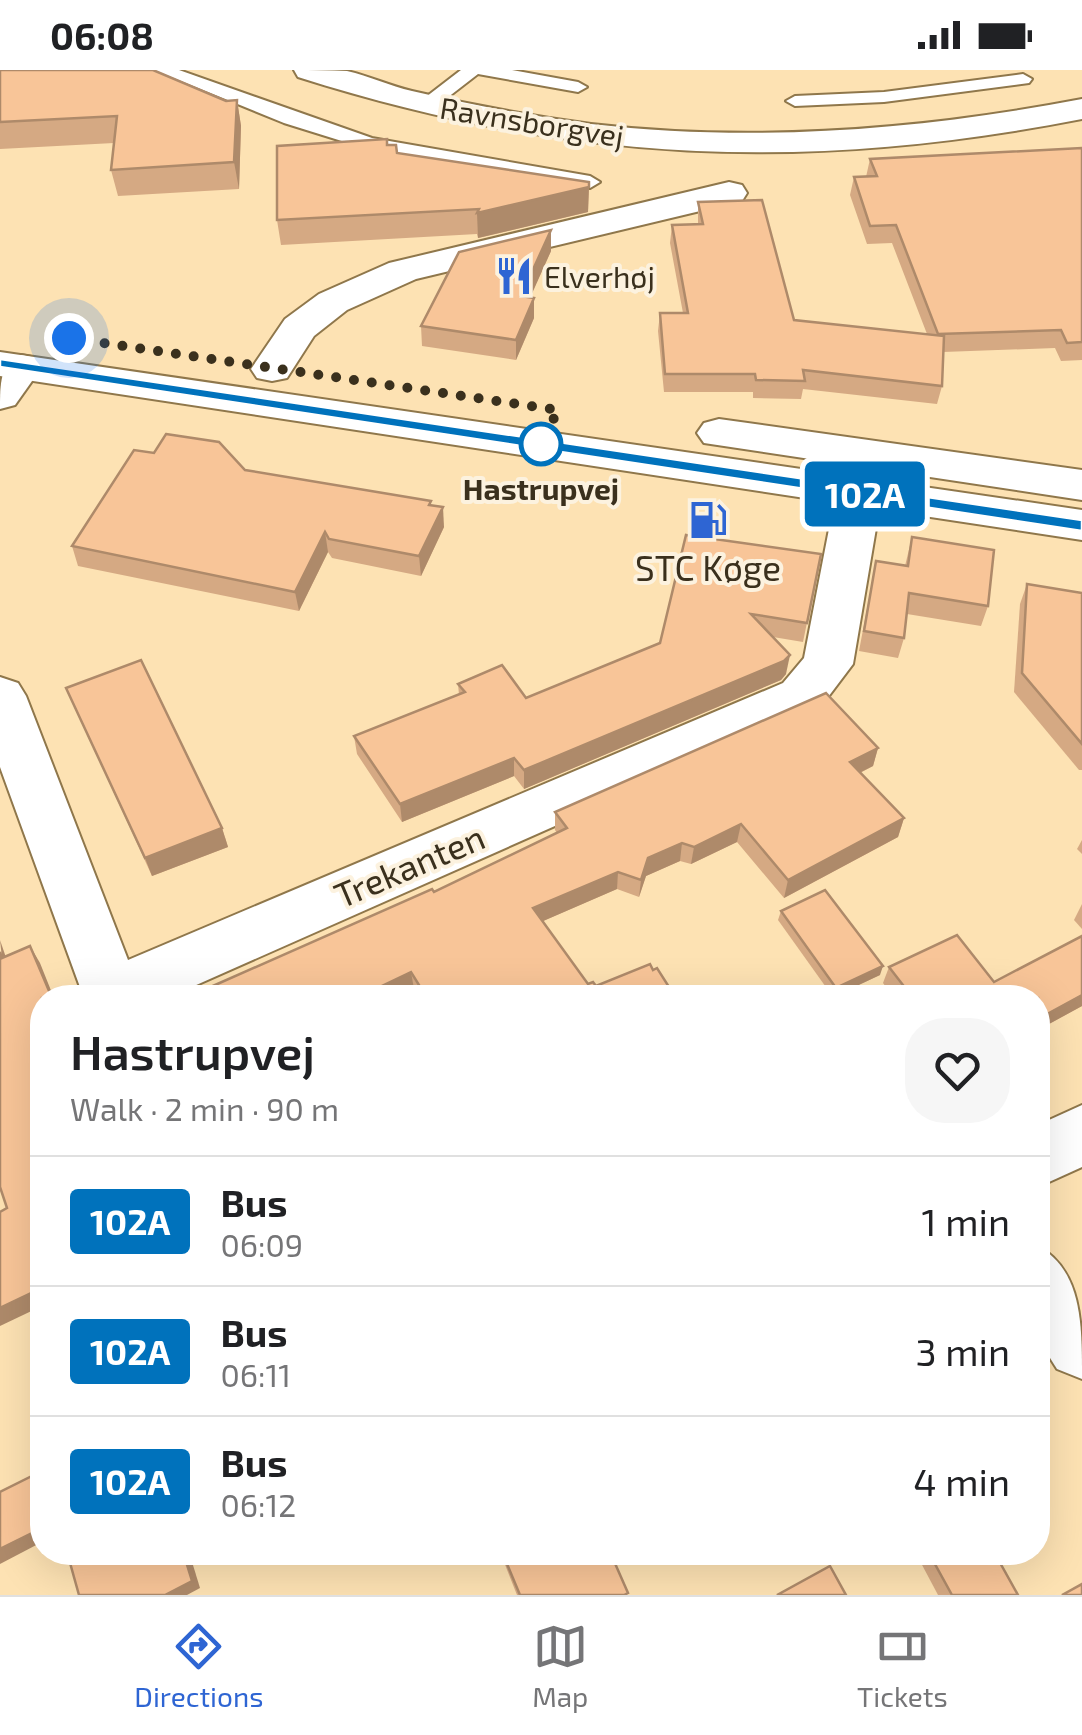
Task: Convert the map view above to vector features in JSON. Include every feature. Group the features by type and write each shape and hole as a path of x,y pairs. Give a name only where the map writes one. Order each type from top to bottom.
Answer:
{"street":[{"name":"Ravnsborgvej","path":"310,70 477,117 631,177"},
{"path":"272,370 298,328 333,302 631,177 831,142 978,107 1082,109"},
{"path":"631,177 729,193"},
{"path":"0,326 272,370 1082,486"},
{"path":"7,376 1082,526"},
{"name":"Trekanten","path":"133,985 801,696 828,664 859,493"},
{"name":"Trekanten","path":"0,696 109,985"},
{"path":"1050,1151 1082,1135"},
{"path":"1050,1297 1082,1344"}],"lane":[{"path":"428,104 472,70"},
{"path":"482,70 578,87"},
{"path":"172,71 254,106 367,142 487,168 590,182"},
{"path":"795,101 884,97 978,107 1023,79"}],"building":[{"path":"0,70 153,70 226,101 237,100 234,162 111,170 117,116 0,122"},
{"path":"387,139 387,145 396,145 397,153 589,182 589,187 477,213 479,209 277,220 277,146"},
{"path":"1082,148 1082,342 1067,343 1061,330 938,334 896,225 870,226 854,177 877,176 870,159"},
{"path":"762,200 794,320 944,336 942,386 803,370 805,381 756,380 755,374 665,374 660,313 688,313 672,225 703,224 698,202"},
{"path":"551,230 521,296 534,298 516,340 421,326 459,252"},
{"path":"166,434 219,442 245,470 431,501 429,505 443,507 419,556 329,539 325,532 295,592 72,546 134,450 154,453"},
{"path":"686,535 821,554 807,623 751,614 790,655 784,661 524,770 514,758 400,804 354,736 465,692 458,684 502,665 526,698 660,643"},
{"path":"912,537 994,550 988,606 909,593 904,638 864,631 876,561 908,566"},
{"path":"1027,584 1082,593 1082,744 1022,673"},
{"path":"141,660 222,828 145,858 66,688"},
{"path":"826,693 878,748 850,762 904,818 788,880 741,824 694,847 682,843 648,858 641,880 618,872 533,908 588,984 595,985 419,985 411,972 384,985 215,985 432,889 434,892 567,828 555,812"},
{"path":"825,890 883,966 842,985 834,985 781,911"},
{"path":"957,935 994,982 1082,936 1082,995 1050,1012 1050,985 903,985 889,967"},
{"path":"30,946 46,985 30,985 30,1294 0,1308 0,1212 7,1208 0,1187 0,952 2,958"},
{"path":"650,964 653,970 657,968 668,985 598,985"},
{"path":"30,1477 30,1534 0,1549 0,1492"},
{"path":"71,1565 187,1565 192,1581 165,1595 79,1595"},
{"path":"507,1565 616,1565 628,1593 624,1595 520,1595"},
{"path":"936,1565 1001,1565 1018,1595 952,1595"},
{"path":"830,1566 846,1595 777,1595"},
{"path":"1082,1584 1082,1595 1062,1595"}],"bus line":[{"name":"102A","path":"0,363 1082,525"}],"place":[{"name":"Elverhøj","path":"514,276"},
{"name":"Hastrupvej","path":"541,444"},
{"name":"STC Køge","path":"708,520"}],"route":[{"path":"69,338 558,410 541,444"}]}
